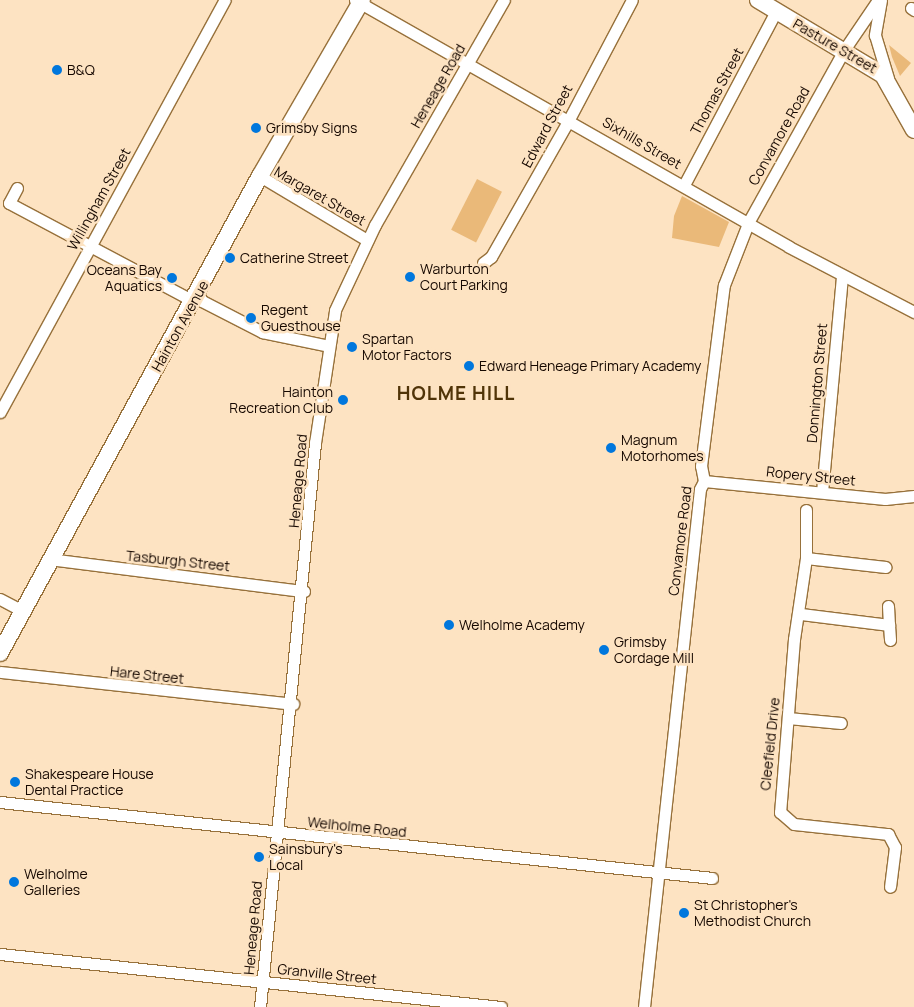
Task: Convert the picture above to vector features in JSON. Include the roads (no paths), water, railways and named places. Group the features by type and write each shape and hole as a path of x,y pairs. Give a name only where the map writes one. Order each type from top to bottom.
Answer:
{"main road":[{"name":"Pasture Street","path":"758,0 876,69 891,86 914,130"},
{"name":"Hainton Avenue","path":"0,653 49,559 196,298 260,176 359,1"}],"street":[{"name":"Willingham Street","path":"0,412 225,0"},
{"name":"Heneage Road","path":"260,1007 304,591 315,443 335,310 367,240 504,0"},
{"name":"Edward Street","path":"483,263 491,257 632,0"},
{"name":"Convamore Road","path":"644,1007 661,873 700,489 704,481 701,466 719,309 749,221 844,50 880,0"},
{"name":"Convamore Road","path":"880,0 876,36 891,86"},
{"name":"Sixhills Street","path":"359,1 749,221 842,277 914,312"},
{"name":"Thomas Street","path":"684,185 776,11"},
{"name":"Margaret Street","path":"260,176 367,240"},
{"path":"17,188 9,203 89,248 196,298 262,332 329,346"},
{"name":"Donnington Street","path":"822,492 842,277"},
{"name":"Ropery Street","path":"704,481 893,500 914,496"},
{"name":"Cleefield Drive","path":"806,510 806,558 801,614 794,639 779,805 784,820 888,834 896,847 890,887"},
{"path":"806,558 885,567"},
{"name":"Tasburgh Street","path":"49,559 304,591"},
{"path":"0,599 23,611"},
{"path":"888,606 890,640"},
{"path":"801,614 889,625"},
{"name":"Hare Street","path":"0,672 292,704"},
{"path":"788,718 841,723"},
{"name":"Welholme Road","path":"0,802 278,834 712,878"},
{"name":"Granville Street","path":"0,954 501,1007"}],"place":[{"name":"B&Q","path":"57,70"},
{"name":"Grimsby Signs","path":"256,128"},
{"name":"Catherine Street","path":"230,258"},
{"name":"Warburton Court Parking","path":"410,277"},
{"name":"Oceans Bay Aquatics","path":"172,278"},
{"name":"Regent Guesthouse","path":"251,318"},
{"name":"Spartan Motor Factors","path":"352,347"},
{"name":"Edward Heneage Primary Academy","path":"469,366"},
{"name":"Hainton Recreation Club","path":"343,400"},
{"name":"Magnum Motorhomes","path":"611,448"},
{"name":"Welholme Academy","path":"449,625"},
{"name":"Grimsby Cordage Mill","path":"604,650"},
{"name":"Shakespeare House Dental Practice","path":"15,782"},
{"name":"Sainsbury's Local","path":"259,857"},
{"name":"Welholme Galleries","path":"14,882"},
{"name":"St Christopher's Methodist Church","path":"684,913"}],"district":[{"name":"HOLME HILL","path":"456,394"}]}
